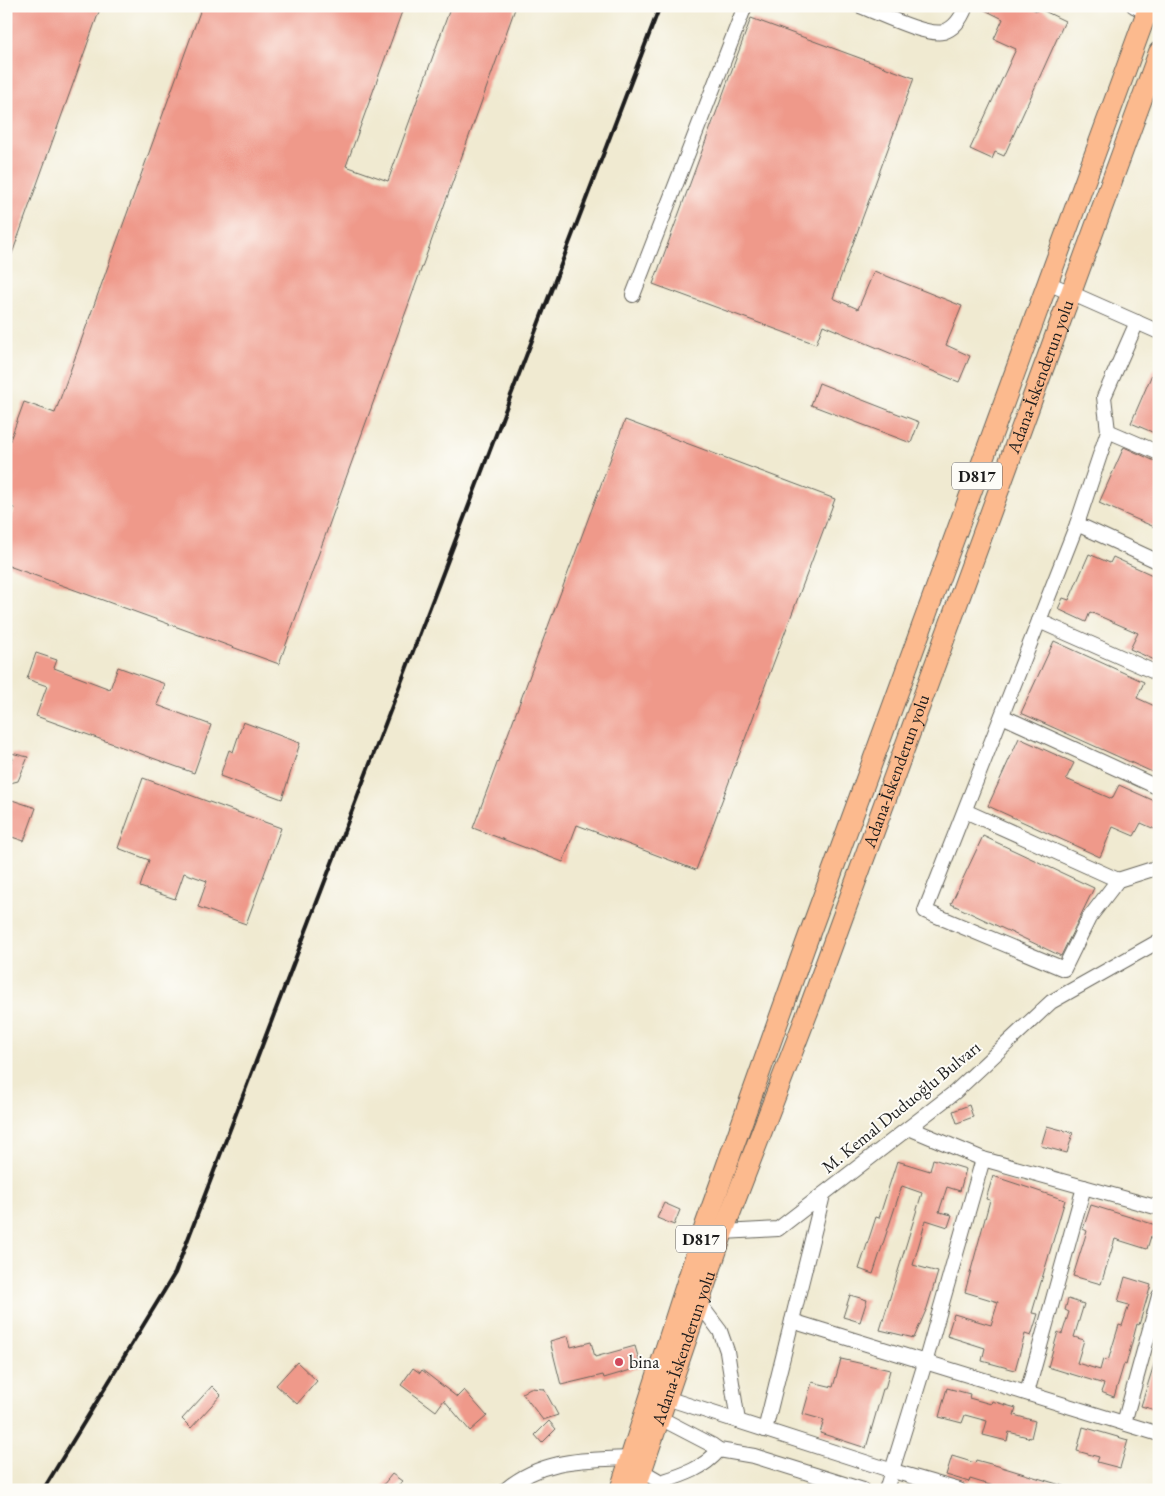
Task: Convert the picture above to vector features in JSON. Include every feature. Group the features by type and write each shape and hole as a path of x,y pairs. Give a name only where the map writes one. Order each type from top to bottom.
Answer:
{"highway":[{"name":"D817","path":"620,1490 636,1464 805,946 1147,11"},
{"name":"Adana-İskenderun yolu","path":"635,1490 636,1464 660,1418 699,1303 714,1229 812,1001 1159,52"}],"street":[{"path":"633,295 745,6"},
{"path":"860,6 923,30 936,32 945,31 955,26 966,6"},
{"path":"1048,283 1159,332"},
{"path":"1137,322 1104,397 1108,431 1077,524 925,911 1064,969 1089,918 1118,880 1159,867"},
{"path":"1108,431 1159,453"},
{"path":"1077,524 1159,562"},
{"path":"1040,621 1159,674"},
{"path":"1002,716 1159,788"},
{"path":"964,811 1118,880"},
{"name":"M. Kemal Duduoğlu Bulvarı","path":"714,1229 778,1229 955,1092 1051,1002 1159,941"},
{"path":"909,1128 983,1159 1159,1208"},
{"path":"886,1490 925,1363 983,1159"},
{"path":"1027,1393 1084,1187"},
{"path":"765,1430 823,1195"},
{"path":"1124,1423 1159,1296"},
{"path":"699,1303 720,1331 727,1351 738,1421"},
{"path":"792,1321 1159,1434"},
{"path":"666,1398 893,1471 959,1490"},
{"path":"660,1418 718,1450 754,1456 863,1490"},
{"path":"505,1490 533,1472 570,1460 636,1464 661,1482 689,1474 711,1460 718,1450"}],"building":[{"path":"6,6 101,6 8,265 6,265"},
{"path":"202,6 404,6 346,166 388,181 451,6 516,6 279,664 6,565 6,529 14,508 6,505 6,451 24,402 55,413"},
{"path":"977,6 1026,6 1037,11 1038,8 1065,21 1004,156 995,152 992,159 970,149 1016,49 994,39 1003,19"},
{"path":"751,18 914,78 833,298 858,309 874,271 962,306 946,345 970,356 959,382 823,325 816,344 653,284"},
{"path":"1159,358 1159,435 1131,423"},
{"path":"819,383 919,422 911,443 811,405"},
{"path":"625,420 835,499 696,870 577,825 563,862 473,828"},
{"path":"1124,447 1159,463 1159,529 1099,503"},
{"path":"1089,554 1110,563 1113,557 1159,578 1159,662 1130,649 1138,633 1090,612 1086,622 1058,609 1063,598 1069,600"},
{"path":"1054,641 1144,682 1137,698 1159,708 1159,775 1021,713"},
{"path":"36,653 57,660 54,668 110,689 118,667 165,684 157,705 211,725 194,773 36,716 47,686 27,679"},
{"path":"243,722 300,743 282,799 220,776 229,750 233,752"},
{"path":"1019,738 1074,763 1066,779 1112,799 1119,785 1159,803 1159,831 1141,823 1134,836 1113,827 1100,857 988,806"},
{"path":"11,753 28,757 18,781 6,784 6,767 13,760"},
{"path":"143,778 281,828 246,924 198,907 207,881 184,873 175,899 140,887 149,860 118,848"},
{"path":"6,798 36,808 24,841 6,835"},
{"path":"983,836 1094,888 1061,956 951,904"},
{"path":"969,1105 973,1117 957,1123 953,1111"},
{"path":"1047,1126 1073,1133 1067,1153 1041,1146"},
{"path":"933,1159 966,1169 960,1191 947,1187 939,1212 952,1215 948,1227 926,1220 913,1265 938,1272 927,1308 914,1338 880,1330 922,1193 902,1186 873,1274 859,1269 876,1217 879,1218 897,1161 930,1171"},
{"path":"993,1176 1065,1200 1032,1313 1038,1314 1031,1336 1025,1334 1015,1370 982,1361 985,1348 947,1336 954,1314 991,1325 998,1302 965,1292 990,1200 986,1199"},
{"path":"664,1203 680,1210 674,1225 657,1218"},
{"path":"1091,1205 1159,1226 1159,1239 1151,1236 1147,1249 1115,1239 1101,1284 1073,1276 1087,1231 1083,1229"},
{"path":"1125,1277 1151,1285 1114,1397 1101,1392 1104,1384 1048,1367 1058,1332 1062,1334 1069,1312 1065,1310 1068,1299 1084,1304 1074,1337 1084,1340 1077,1363 1100,1370 1103,1359 1108,1361 1119,1325 1122,1326 1129,1305 1118,1302"},
{"path":"850,1295 867,1300 860,1322 843,1317"},
{"path":"568,1336 571,1347 591,1342 595,1357 635,1346 641,1367 604,1378 603,1375 561,1385 550,1341"},
{"path":"1156,1358 1159,1358 1159,1411 1141,1406"},
{"path":"841,1359 890,1370 866,1448 820,1433 824,1420 803,1414 812,1382 833,1387"},
{"path":"297,1362 317,1381 297,1404 276,1385"},
{"path":"413,1368 420,1373 422,1370 457,1397 464,1390 487,1416 470,1431 444,1400 436,1411 401,1385"},
{"path":"212,1386 221,1395 191,1428 182,1419"},
{"path":"530,1388 544,1389 558,1415 543,1420 522,1393"},
{"path":"947,1388 970,1394 969,1398 991,1404 992,1401 1016,1408 1014,1415 1035,1421 1031,1438 1009,1432 1007,1441 983,1435 987,1421 965,1415 962,1423 939,1417"},
{"path":"549,1421 556,1429 542,1443 535,1435"},
{"path":"1083,1427 1128,1440 1120,1468 1097,1462 1099,1457 1077,1451"},
{"path":"952,1456 975,1463 976,1460 1067,1487 1066,1490 992,1490 993,1486 970,1479 969,1482 946,1475"},
{"path":"392,1474 402,1481 395,1490 379,1490"}],"railway":[{"path":"43,1490 175,1273 660,6"}],"place":[{"name":"bina","path":"619,1362"}]}
